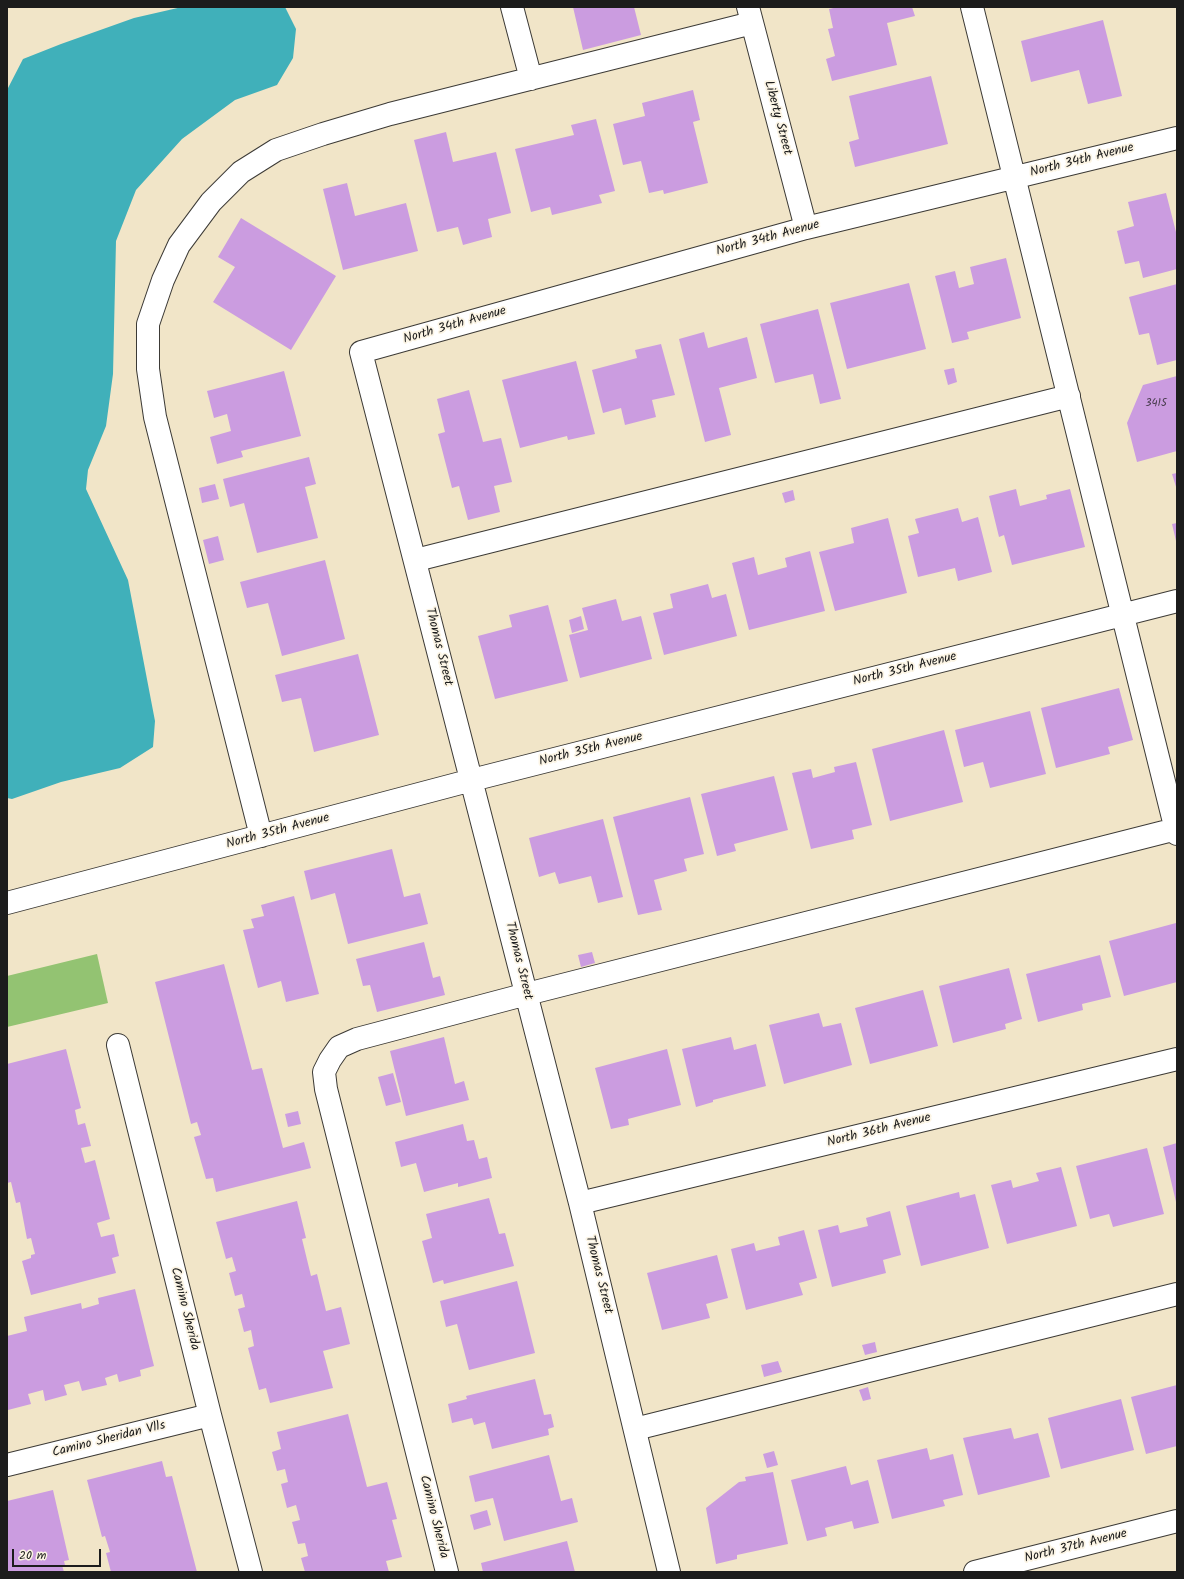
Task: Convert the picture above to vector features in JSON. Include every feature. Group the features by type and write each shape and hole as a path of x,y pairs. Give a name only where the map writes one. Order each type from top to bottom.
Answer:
{"street":[{"path":"512,7 531,79"},
{"path":"972,7 1176,832"},
{"path":"261,836 155,417 148,369 148,324 163,280 179,245 211,202 241,172 276,150 390,114 531,79 750,15"},
{"name":"Liberty Street","path":"750,15 806,228"},
{"name":"North 34th Avenue","path":"361,352 806,228 1177,138"},
{"name":"Thomas Street","path":"361,352 527,994 580,1204 669,1572"},
{"path":"416,560 1069,396"},
{"name":"North 35th Avenue","path":"7,903 472,780 1177,601"},
{"name":"Camino Sherida","path":"447,1572 326,1090 324,1072 330,1060 339,1048 357,1039 527,994 1176,832"},
{"name":"Camino Sherida","path":"118,1045 210,1415 251,1572"},
{"name":"North 36th Avenue","path":"580,1204 1177,1059"},
{"path":"635,1429 1177,1294"},
{"name":"Camino Sheridan Vlls","path":"7,1465 210,1415"},
{"name":"North 37th Avenue","path":"975,1572 1177,1521"}],"green space":[{"path":"97,954 108,1003 7,1027 7,976"}],"water":[{"path":"182,7 285,7 296,29 293,58 277,85 235,100 182,139 136,190 116,241 113,374 106,426 88,470 86,489 128,580 155,721 153,747 120,768 61,782 12,799 7,798 7,90 23,59 134,18"}],"building":[{"path":"573,7 634,7 641,35 583,50"},
{"path":"838,7 912,7 915,16 887,23 897,65 832,81 826,59 835,56 828,29 833,28 829,9"},
{"path":"1103,20 1122,96 1088,104 1079,70 1031,82 1021,41"},
{"path":"931,76 948,144 855,167 849,142 859,139 849,96"},
{"path":"693,90 700,120 693,122 708,183 664,194 663,190 649,193 641,161 623,165 613,124 645,116 642,103"},
{"path":"596,119 615,191 599,195 602,203 552,215 550,207 531,212 515,149 574,135 571,125"},
{"path":"446,132 453,162 496,152 511,213 488,219 492,237 463,245 458,227 437,232 414,140"},
{"path":"347,183 355,216 406,203 418,251 343,270 323,189"},
{"path":"1166,193 1177,236 1177,269 1143,278 1139,261 1125,264 1117,231 1134,226 1128,202"},
{"path":"241,218 336,276 291,350 213,302 235,267 218,257"},
{"path":"1006,258 1021,318 967,332 969,339 952,343 935,276 955,271 959,288 974,284 970,267"},
{"path":"909,283 926,349 847,369 830,303"},
{"path":"1177,284 1177,360 1157,365 1149,333 1139,335 1129,297"},
{"path":"818,309 841,399 820,404 813,374 775,383 760,324"},
{"path":"704,332 708,348 747,337 757,378 719,388 731,435 705,442 679,339"},
{"path":"661,344 675,395 652,400 656,417 625,425 621,408 603,413 592,370 637,358 635,350"},
{"path":"576,361 595,434 568,440 567,436 520,448 502,380"},
{"path":"954,368 957,382 948,385 944,370"},
{"path":"284,371 301,436 241,451 243,457 217,464 210,437 231,431 227,414 214,418 207,391"},
{"path":"1177,376 1177,451 1137,462 1127,423 1143,385"},
{"path":"469,390 483,442 501,438 512,482 494,486 500,512 468,520 459,486 452,488 438,434 445,432 437,399"},
{"path":"309,457 316,484 305,487 318,538 257,553 244,503 230,507 223,479"},
{"path":"1177,473 1177,490 1172,474"},
{"path":"215,484 219,499 202,503 199,488"},
{"path":"1016,489 1020,506 1047,499 1046,495 1070,489 1085,547 1012,565 1004,535 999,537 989,496"},
{"path":"793,490 795,500 785,503 782,493"},
{"path":"958,508 962,522 978,517 992,572 958,581 955,568 918,577 908,536 919,533 915,519"},
{"path":"888,518 907,593 835,611 819,552 854,543 851,528"},
{"path":"1177,523 1177,541 1176,541 1172,524"},
{"path":"218,536 224,560 209,564 203,540"},
{"path":"810,551 825,611 749,630 732,563 754,557 758,575 787,567 785,558"},
{"path":"325,560 345,639 282,656 268,603 247,608 240,582"},
{"path":"708,584 712,598 726,594 737,636 664,655 653,613 673,608 670,594"},
{"path":"616,599 622,621 641,616 652,659 580,678 569,635 588,630 582,608"},
{"path":"548,605 568,681 495,699 478,636 512,627 509,615"},
{"path":"581,616 584,629 572,633 569,620"},
{"path":"358,654 379,735 314,752 301,698 282,702 275,675"},
{"path":"1119,688 1133,740 1108,747 1110,754 1056,768 1041,708"},
{"path":"1030,711 1046,774 990,788 983,762 964,767 955,730"},
{"path":"944,730 963,802 890,821 872,749"},
{"path":"856,762 872,825 852,830 854,839 811,849 792,773 811,769 813,778 835,772 834,767"},
{"path":"774,776 788,830 734,844 736,851 717,856 701,794"},
{"path":"690,797 704,854 684,859 687,871 654,880 662,910 638,915 613,817"},
{"path":"603,819 623,897 598,903 591,876 559,884 555,872 539,877 529,838"},
{"path":"392,849 404,897 420,893 428,924 348,944 335,893 311,900 304,871"},
{"path":"294,896 319,994 286,1002 281,981 258,988 243,930 254,928 251,919 264,916 261,905"},
{"path":"1176,923 1177,982 1124,996 1109,941"},
{"path":"424,942 433,978 440,976 445,995 377,1012 370,985 363,986 356,959"},
{"path":"592,952 595,963 581,967 578,955"},
{"path":"1100,955 1111,997 1082,1004 1083,1010 1038,1022 1026,974"},
{"path":"224,964 252,1070 262,1068 283,1148 304,1142 311,1168 216,1192 213,1178 206,1179 194,1137 201,1135 197,1122 191,1124 155,982"},
{"path":"1009,968 1022,1019 1005,1024 1006,1029 953,1043 939,986"},
{"path":"923,990 938,1046 870,1064 855,1008"},
{"path":"819,1013 823,1027 841,1023 852,1065 784,1084 769,1025"},
{"path":"444,1037 455,1084 464,1081 469,1100 406,1116 390,1051"},
{"path":"731,1037 734,1050 756,1044 766,1086 713,1100 713,1102 696,1107 682,1049"},
{"path":"66,1049 81,1108 75,1110 78,1125 85,1123 91,1146 81,1148 85,1163 95,1160 110,1219 97,1223 101,1237 114,1234 119,1256 112,1258 116,1273 31,1295 22,1261 31,1258 31,1255 35,1254 31,1238 27,1239 20,1202 16,1203 11,1182 7,1183 7,1064"},
{"path":"667,1049 681,1105 628,1119 629,1125 611,1129 595,1068"},
{"path":"393,1073 401,1102 386,1106 378,1077"},
{"path":"298,1111 301,1124 288,1127 285,1114"},
{"path":"463,1124 467,1141 474,1140 479,1159 487,1157 492,1178 458,1187 458,1183 424,1192 416,1163 401,1167 395,1142"},
{"path":"1177,1143 1177,1202 1176,1202 1163,1147"},
{"path":"1147,1148 1164,1214 1113,1227 1109,1214 1090,1219 1076,1166"},
{"path":"1061,1167 1077,1226 1007,1244 991,1185 1011,1180 1013,1188 1039,1181 1036,1173"},
{"path":"959,1192 960,1198 975,1194 989,1248 921,1266 906,1206"},
{"path":"489,1198 499,1234 505,1233 514,1266 444,1284 443,1280 433,1283 422,1241 432,1238 426,1214"},
{"path":"297,1201 306,1238 302,1239 311,1276 317,1274 326,1311 341,1307 350,1344 323,1351 333,1388 270,1403 266,1388 259,1390 248,1348 254,1346 251,1330 244,1332 238,1309 245,1307 242,1294 235,1296 229,1273 236,1271 232,1257 226,1259 216,1222"},
{"path":"890,1211 901,1255 883,1260 886,1273 832,1287 818,1230 838,1225 840,1233 868,1226 866,1218"},
{"path":"804,1230 817,1278 799,1283 803,1295 746,1310 731,1249 754,1243 756,1251 780,1245 778,1237"},
{"path":"717,1255 728,1298 706,1304 710,1318 662,1330 647,1273"},
{"path":"517,1281 535,1353 469,1370 457,1324 446,1327 440,1301"},
{"path":"135,1289 154,1366 140,1370 141,1376 119,1382 117,1374 105,1378 107,1385 82,1391 79,1381 64,1385 67,1395 45,1401 43,1390 28,1394 31,1404 8,1410 7,1336 27,1331 24,1317 81,1303 82,1309 99,1304 98,1298"},
{"path":"875,1342 877,1352 865,1355 862,1345"},
{"path":"778,1361 782,1372 764,1377 761,1365"},
{"path":"535,1379 544,1415 551,1414 554,1427 548,1429 549,1435 492,1449 485,1422 474,1425 472,1418 452,1423 448,1404 467,1399 466,1396"},
{"path":"1177,1385 1177,1446 1146,1454 1131,1397"},
{"path":"868,1387 871,1399 863,1401 859,1390"},
{"path":"1121,1399 1134,1450 1061,1469 1048,1418"},
{"path":"348,1414 367,1487 387,1482 397,1519 392,1520 402,1557 386,1561 389,1572 305,1572 301,1558 308,1556 305,1543 298,1544 292,1522 300,1520 296,1505 287,1508 281,1484 288,1482 285,1469 277,1471 272,1452 281,1449 277,1432"},
{"path":"1011,1428 1014,1439 1038,1433 1050,1477 978,1495 963,1438"},
{"path":"927,1448 930,1460 953,1454 963,1495 943,1500 945,1506 892,1519 877,1460"},
{"path":"774,1451 778,1465 767,1468 763,1454"},
{"path":"549,1455 561,1501 572,1498 578,1522 504,1541 493,1498 475,1502 469,1476"},
{"path":"162,1461 166,1477 172,1476 197,1572 111,1572 106,1553 110,1552 105,1536 102,1537 87,1480"},
{"path":"846,1466 851,1485 868,1480 879,1523 854,1529 852,1521 825,1528 827,1536 807,1541 791,1480"},
{"path":"773,1472 788,1544 737,1555 737,1559 716,1564 706,1508 739,1482 746,1481 745,1477"},
{"path":"53,1490 69,1560 64,1561 65,1565 62,1565 64,1572 7,1572 7,1501"},
{"path":"487,1510 491,1525 474,1530 470,1515"},
{"path":"567,1541 575,1572 483,1572 481,1563"}]}
